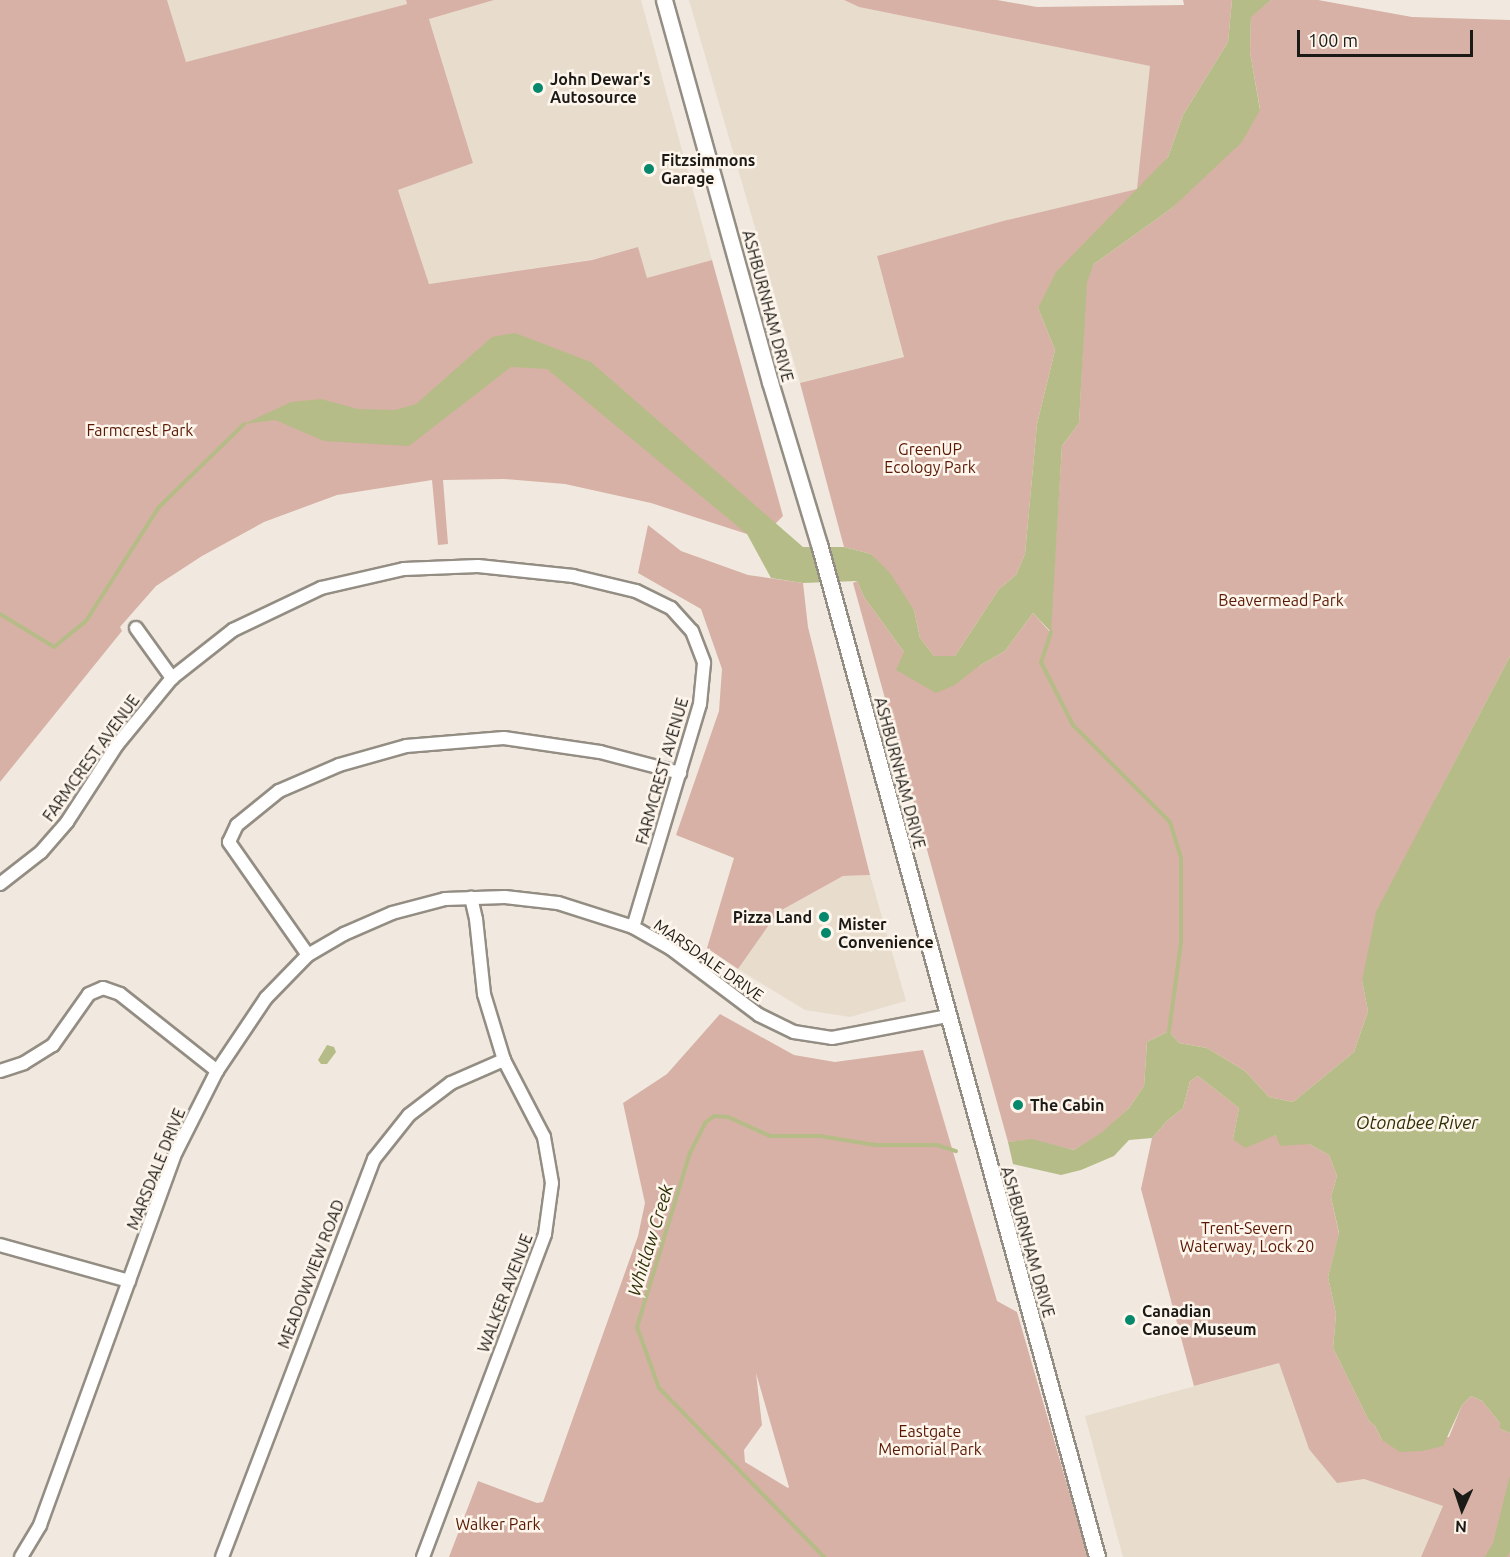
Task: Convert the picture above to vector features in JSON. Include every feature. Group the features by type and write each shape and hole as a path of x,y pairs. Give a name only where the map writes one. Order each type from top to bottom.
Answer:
{"main road":[{"name":"ASHBURNHAM DRIVE","path":"664,0 770,382 819,544 1097,1557"}],"street":[{"name":"FARMCREST AVENUE","path":"0,884 41,852 67,822 117,746 172,678 233,630 321,588 404,569 478,566 573,576 636,591 671,608 692,631 704,663 700,704 633,927"},
{"path":"136,628 172,678"},
{"path":"308,955 229,842 237,825 279,791 339,765 406,746 504,738 600,752 680,773"},
{"name":"MARSDALE DRIVE","path":"21,1557 40,1525 176,1152 217,1071 266,998 308,955 344,934 392,913 445,899 505,897 558,903 633,927 670,948 759,1015 794,1032 832,1038 947,1016"},
{"name":"WALKER AVENUE","path":"423,1557 545,1234 552,1183 544,1137 504,1060 484,994 476,919 471,898"},
{"path":"0,1071 24,1063 53,1045 89,994 103,988 120,994 217,1071"},
{"name":"MEADOWVIEW ROAD","path":"222,1557 374,1159 410,1115 451,1083 504,1060"},
{"path":"0,1245 129,1281"}],"shaded area":[{"path":"167,0 406,0 407,4 186,62"},
{"path":"494,0 641,0 712,260 647,279 638,247 595,259 429,284 398,190 473,163 429,18"},
{"path":"689,0 844,0 859,7 1151,66 1138,189 1003,221 877,256 904,357 800,383"},
{"path":"870,875 906,1001 850,1017 805,1010 738,969 778,912 843,876"},
{"path":"1279,1363 1309,1449 1364,1479 1443,1506 1421,1557 1123,1557 1085,1416"}],"green space":[{"name":"Farmcrest Park","path":"0,0 167,0 186,62 407,4 406,0 494,0 429,19 473,163 398,190 429,284 592,260 638,247 647,278 712,260 783,516 776,523 747,534 651,503 565,484 504,479 443,480 448,544 438,545 432,480 337,495 264,522 202,556 156,586 120,627 122,631 0,782"},
{"name":"GreenUP Ecology Park","path":"844,0 997,0 1037,7 1184,5 1183,0 1232,0 1228,42 1183,115 1168,157 1038,308 1055,350 1037,424 1025,554 1016,575 999,589 955,656 934,656 920,638 914,610 871,554 844,547 800,383 904,357 877,256 1003,221 1137,189 1150,66 859,7"},
{"name":"Beavermead Park","path":"1271,0 1318,0 1412,17 1510,20 1510,656 1437,796 1362,981 1368,1011 1354,1052 1293,1102 1269,1097 1245,1071 1207,1048 1179,1043 1169,1031 1147,1042 1144,1086 1129,1108 1101,1134 1074,1150 1032,1140 1008,1142 853,583 857,581 864,597 904,652 979,666 1005,651 1033,613 1050,632 1062,446 1079,423 1086,282 1094,264 1172,208 1260,109 1250,52 1251,16"},
{"path":"648,525 681,551 748,575 803,583 808,627 870,875 843,876 778,912 738,969 707,948 734,858 676,835 719,711 722,669 701,609 638,573"},
{"path":"720,1014 794,1055 835,1062 923,1050 997,1301 1017,1312 1088,1557 449,1557 478,1481 537,1503 543,1502 638,1236 645,1203 623,1103 667,1074","holes":["756,1373 789,1487 745,1462 744,1450 762,1425"]},
{"name":"Trent-Severn Waterway, Lock 20","path":"1198,1076 1239,1108 1233,1139 1277,1135 1309,1144 1329,1155 1337,1176 1331,1197 1339,1234 1328,1277 1336,1314 1333,1348 1369,1421 1375,1426 1382,1440 1449,1437 1462,1405 1471,1396 1482,1401 1500,1423 1500,1429 1510,1433 1510,1557 1421,1557 1443,1506 1364,1479 1337,1483 1309,1449 1279,1363 1194,1386 1141,1189 1152,1138 1183,1108 1190,1081"}],"water":[{"path":"1232,0 1271,0 1251,17 1250,52 1260,110 1242,142 1172,208 1094,264 1087,282 1079,423 1062,446 1051,632 1033,613 1005,651 979,666 955,685 936,693 896,670 904,652 864,597 857,581 803,583 771,578 747,534 547,369 511,367 409,446 324,441 275,420 244,424 291,402 321,399 358,409 395,410 416,404 492,337 515,333 591,362 803,547 844,547 871,554 890,573 914,610 920,638 934,656 955,656 999,589 1016,575 1025,554 1037,424 1055,350 1038,308 1056,272 1168,157 1183,115 1228,42"},
{"name":"Otonabee River","path":"1510,656 1510,1433 1500,1429 1500,1423 1482,1401 1471,1396 1462,1405 1443,1446 1422,1451 1400,1452 1382,1440 1375,1426 1369,1421 1333,1348 1336,1314 1328,1277 1339,1233 1331,1197 1337,1176 1329,1155 1309,1144 1280,1146 1276,1135 1245,1148 1233,1139 1239,1108 1198,1076 1190,1081 1183,1108 1152,1138 1129,1140 1114,1156 1081,1170 1061,1175 1013,1164 1008,1142 1032,1139 1074,1150 1101,1133 1129,1108 1144,1086 1147,1042 1169,1031 1179,1043 1207,1048 1245,1071 1269,1097 1293,1102 1354,1052 1368,1011 1362,981 1376,912"},
{"path":"327,1045 334,1047 336,1052 327,1064 321,1064 318,1060"},
{"path":"1510,1475 1510,1552 1507,1557 1485,1557 1493,1543"}],"waterway":[{"path":"0,614 54,647 86,621 159,507 244,424"},
{"path":"1051,632 1041,662 1073,725 1170,822 1181,857 1181,943 1169,1031"},
{"name":"Whitlaw Creek","path":"824,1557 659,1388 637,1327 690,1153 705,1123 714,1116 728,1117 770,1136 820,1136 875,1145 937,1145 956,1151"}],"place":[{"name":"John Dewar's Autosource","path":"538,88"},
{"name":"Fitzsimmons Garage","path":"649,169"},
{"name":"Pizza Land","path":"824,917"},
{"name":"Mister Convenience","path":"826,933"},
{"name":"The Cabin","path":"1018,1105"},
{"name":"Canadian Canoe Museum","path":"1130,1320"}],"park label":[{"name":"Eastgate Memorial Park","path":"930,1440"},
{"name":"Walker Park","path":"498,1524"}]}
